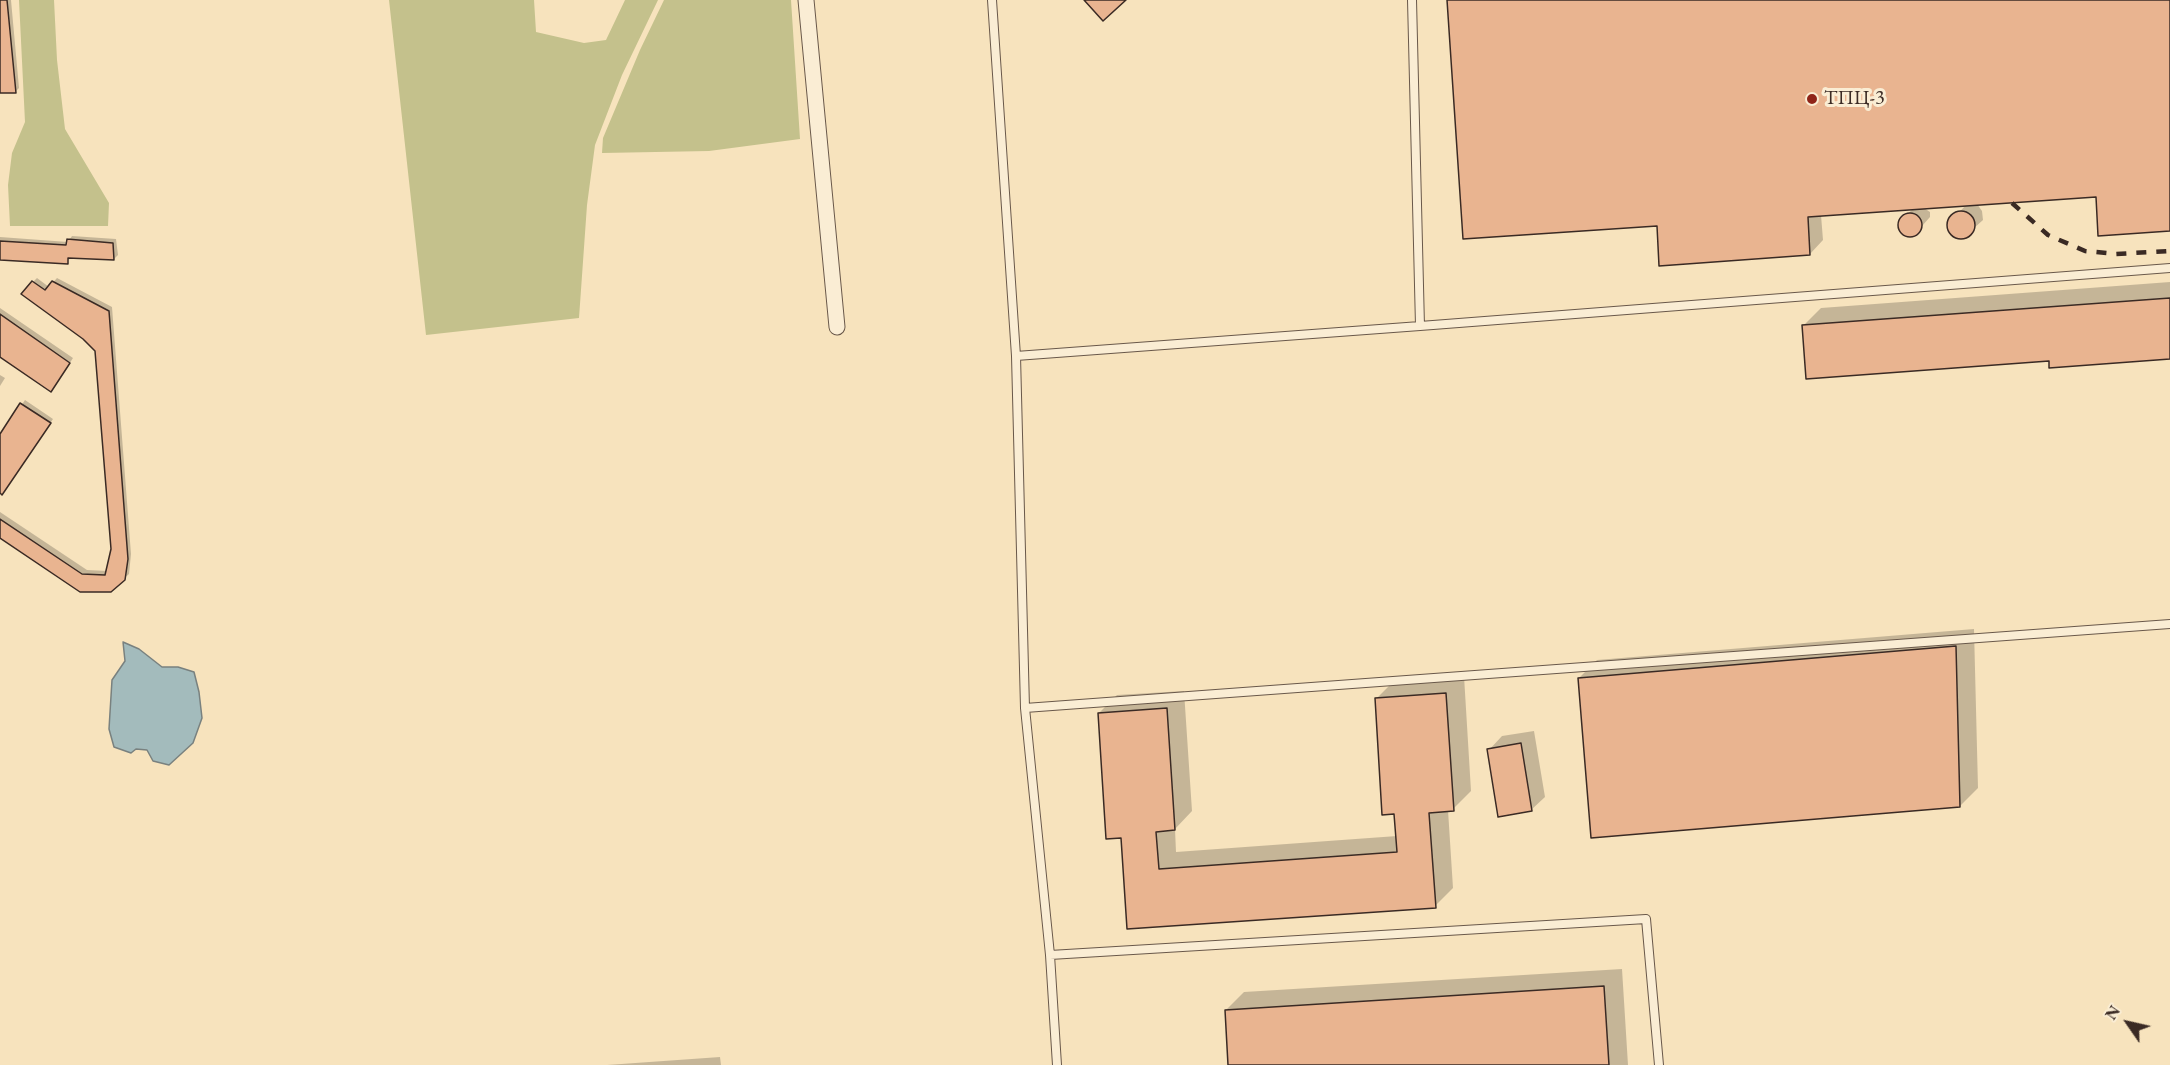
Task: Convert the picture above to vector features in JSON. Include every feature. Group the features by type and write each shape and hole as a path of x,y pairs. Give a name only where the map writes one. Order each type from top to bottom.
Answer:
{"street":[{"path":"806,0 837,327"}],"lane":[{"path":"992,0 1016,356 1025,708 1050,955 1057,1065"},
{"path":"1412,0 1420,326"},
{"path":"1016,356 2170,268"},
{"path":"1025,708 2170,624"},
{"path":"1050,955 1646,919 1659,1065"}],"shaded area":[{"path":"19,0 54,0 57,60 65,129 109,203 108,226 10,226 8,185 12,153 25,122"},
{"path":"389,0 534,0 536,32 584,43 606,40 625,0 658,0 622,75 595,145 587,205 579,318 426,335"},
{"path":"664,0 791,0 800,139 709,151 602,153 603,138"}],"water":[{"path":"123,642 139,649 162,667 178,667 194,672 202,718 193,743 169,765 153,761 147,750 136,749 131,753 114,747 109,729 112,680 125,661"}],"building":[{"path":"0,0 7,0 16,93 0,93"},
{"path":"1084,0 1126,0 1103,21"},
{"name":"ТПЦ-3","path":"1447,0 2170,0 2170,231 2098,236 2096,197 1808,217 1810,255 1659,266 1657,226 1463,239"},
{"path":"1961,211 1971,215 1975,225 1971,235 1961,239 1951,235 1947,225 1951,215"},
{"path":"1910,213 1918,217 1922,225 1918,233 1910,237 1902,233 1898,225 1902,217"},
{"path":"67,239 113,243 114,260 68,258 68,264 0,260 0,241 66,245"},
{"path":"32,281 45,290 52,281 109,311 128,559 125,580 111,592 80,592 0,538 0,519 82,574 105,575 111,549 95,351 83,339 21,294"},
{"path":"2170,298 2170,359 2049,368 2049,361 1806,379 1802,325"},
{"path":"0,314 70,363 51,392 0,357"},
{"path":"20,403 51,423 2,495 0,493 0,434"},
{"path":"1956,646 1960,807 1591,838 1578,678"},
{"path":"1446,693 1454,811 1429,813 1436,908 1127,929 1121,838 1106,839 1098,713 1167,708 1175,830 1156,832 1159,869 1397,852 1394,814 1382,815 1375,698"},
{"path":"1521,743 1532,811 1498,817 1487,749"},
{"path":"1604,986 1609,1065 1228,1065 1225,1010"}],"railway":[{"path":"2012,203 2048,235 2085,251 2116,254 2170,251"}],"place":[{"name":"ТПЦ-3","path":"1812,99"}]}
